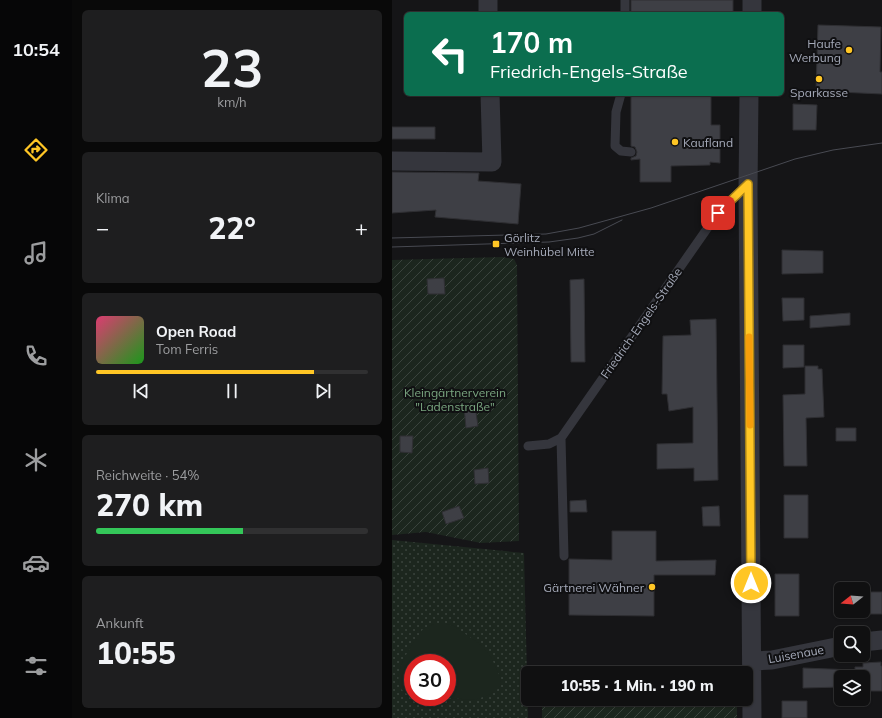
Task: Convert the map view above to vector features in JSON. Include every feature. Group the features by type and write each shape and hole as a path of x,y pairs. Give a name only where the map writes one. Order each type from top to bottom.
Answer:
{"street":[{"path":"488,0 488,12"},
{"path":"752,0 752,12"},
{"path":"392,161 492,162 490,96"},
{"path":"750,96 748,184 752,718"},
{"path":"870,641 882,640"},
{"name":"Luisenaue","path":"752,661 772,660 834,647"}],"lane":[{"path":"625,0 625,12"},
{"path":"620,96 616,112 615,146 621,151 631,152"},
{"name":"Friedrich-Engels-Straße","path":"561,438 718,213 748,184"},
{"path":"528,446 549,444 561,438 564,556"}],"green space":[{"name":"Kleingärtnerverein \"Ladenstraße\"","path":"502,257 514,259 517,265 519,541 481,543 426,532 392,535 392,260"},
{"path":"392,540 524,553 527,666 521,666 521,706 528,706 528,718 392,718"},
{"path":"434,624 454,626 481,645 491,657 501,679 500,686 496,691 474,700 456,699 456,654 407,654 423,629"},
{"path":"404,659 404,692 399,684 399,672"},
{"path":"542,706 737,706 737,718 542,718"}],"building":[{"path":"631,0 733,0 733,12 631,12"},
{"name":"Haufe Werbung","path":"818,25 881,27 880,72 882,72 882,94 816,91"},
{"name":"Kaufland","path":"631,96 711,96 711,125 720,125 720,163 710,162 710,165 671,166 671,182 640,182 640,159 631,160 631,158 636,156 637,152 635,147 631,146"},
{"path":"793,104 817,105 816,130 793,130"},
{"path":"392,127 435,127 435,139 392,139"},
{"path":"392,172 479,173 478,181 521,184 518,224 435,217 436,210 392,213"},
{"path":"782,250 823,251 823,273 782,274"},
{"path":"444,278 445,294 428,294 427,279"},
{"path":"584,279 585,362 571,362 570,280"},
{"path":"782,298 804,298 804,320 783,321"},
{"path":"850,313 850,325 810,328 810,316"},
{"path":"716,319 718,480 694,481 694,468 657,469 657,444 693,443 693,407 669,411 667,394 662,394 663,336 691,335 690,320"},
{"path":"783,345 804,345 804,367 783,368"},
{"path":"805,366 818,366 818,369 822,369 824,417 806,418 807,466 784,466 783,395 805,394"},
{"path":"475,406 478,426 466,428 464,407"},
{"path":"836,428 856,428 856,441 836,441"},
{"path":"400,436 413,436 412,453 400,452"},
{"path":"488,468 489,483 475,484 474,470"},
{"path":"784,495 808,495 808,538 784,538"},
{"path":"586,500 587,512 570,512 570,501"},
{"path":"459,506 464,518 446,524 442,512"},
{"path":"719,506 720,526 703,526 702,507"},
{"path":"612,531 656,531 656,561 716,560 715,575 654,575 654,616 569,615 569,559 612,560"},
{"path":"775,574 799,574 799,616 775,616"},
{"path":"870,592 882,592 882,614 870,614"},
{"path":"881,662 882,691 870,691 870,670 855,670 855,667 863,667 863,663"},
{"path":"803,668 855,670 834,670 834,687 803,688"},
{"path":"782,701 807,701 807,718 782,718"}],"tram line":[{"path":"392,238 546,234 579,228 651,208 795,159 833,150 882,143"},
{"path":"392,247 549,242 594,234 622,220"}],"slow traffic":[{"path":"749,337 750,425"}],"place":[{"name":"Haufe Werbung","path":"849,50"},
{"name":"Sparkasse","path":"819,79"},
{"name":"Kaufland","path":"675,142"},
{"name":"Görlitz Weinhübel Mitte","path":"496,244"},
{"name":"Gärtnerei Wähner","path":"652,587"}],"route":[{"path":"718,213 748,184 751,583"}]}
